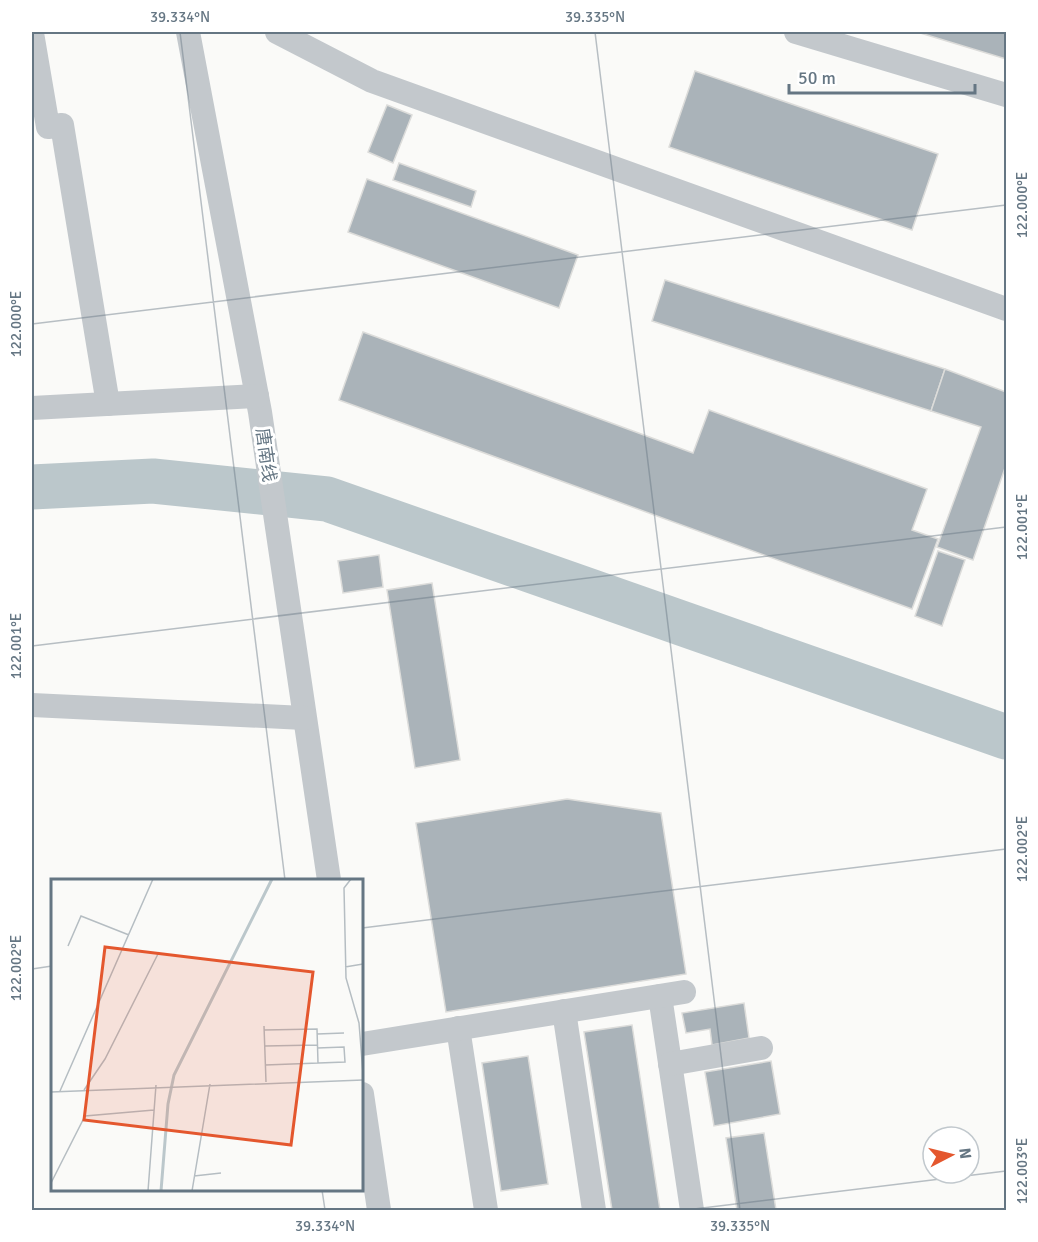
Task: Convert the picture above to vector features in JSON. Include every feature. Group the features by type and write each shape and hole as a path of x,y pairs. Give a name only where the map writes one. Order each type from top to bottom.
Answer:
{"street":[{"name":"唐南线","path":"188,32 258,404 329,879"},
{"path":"277,32 372,81 1006,309"},
{"path":"796,32 1006,94"},
{"path":"32,33 48,127 62,125 108,404"},
{"path":"32,408 108,404 258,404"},
{"path":"32,705 304,718"},
{"path":"363,1044 684,992"},
{"path":"660,996 692,1210"},
{"path":"564,1011 594,1210"},
{"path":"458,1028 486,1210"},
{"path":"670,1064 762,1048"},
{"path":"363,1101 379,1210"}],"building":[{"path":"917,32 1006,32 1006,59"},
{"path":"695,71 938,154 912,230 669,147"},
{"path":"387,105 412,115 393,163 368,152"},
{"path":"399,163 476,191 471,207 393,180"},
{"path":"367,179 578,255 559,308 348,232"},
{"path":"665,280 945,369 931,411 652,321"},
{"path":"363,332 693,453 709,410 927,489 912,530 938,539 912,609 339,400"},
{"path":"945,369 1006,392 1006,465 973,560 937,547 981,427 931,411"},
{"path":"938,551 965,560 942,626 915,616"},
{"path":"379,555 383,587 343,593 338,561"},
{"path":"432,583 460,760 415,768 387,590"},
{"path":"567,799 661,813 686,974 446,1012 416,823"},
{"path":"744,1003 749,1038 712,1045 710,1029 686,1033 682,1013"},
{"path":"632,1025 660,1210 612,1210 584,1032"},
{"path":"528,1056 548,1184 501,1191 482,1063"},
{"path":"771,1061 780,1114 714,1126 705,1072"},
{"path":"764,1133 776,1210 737,1210 726,1138"}],"waterway":[{"path":"32,487 153,481 327,499 1006,737"}]}
